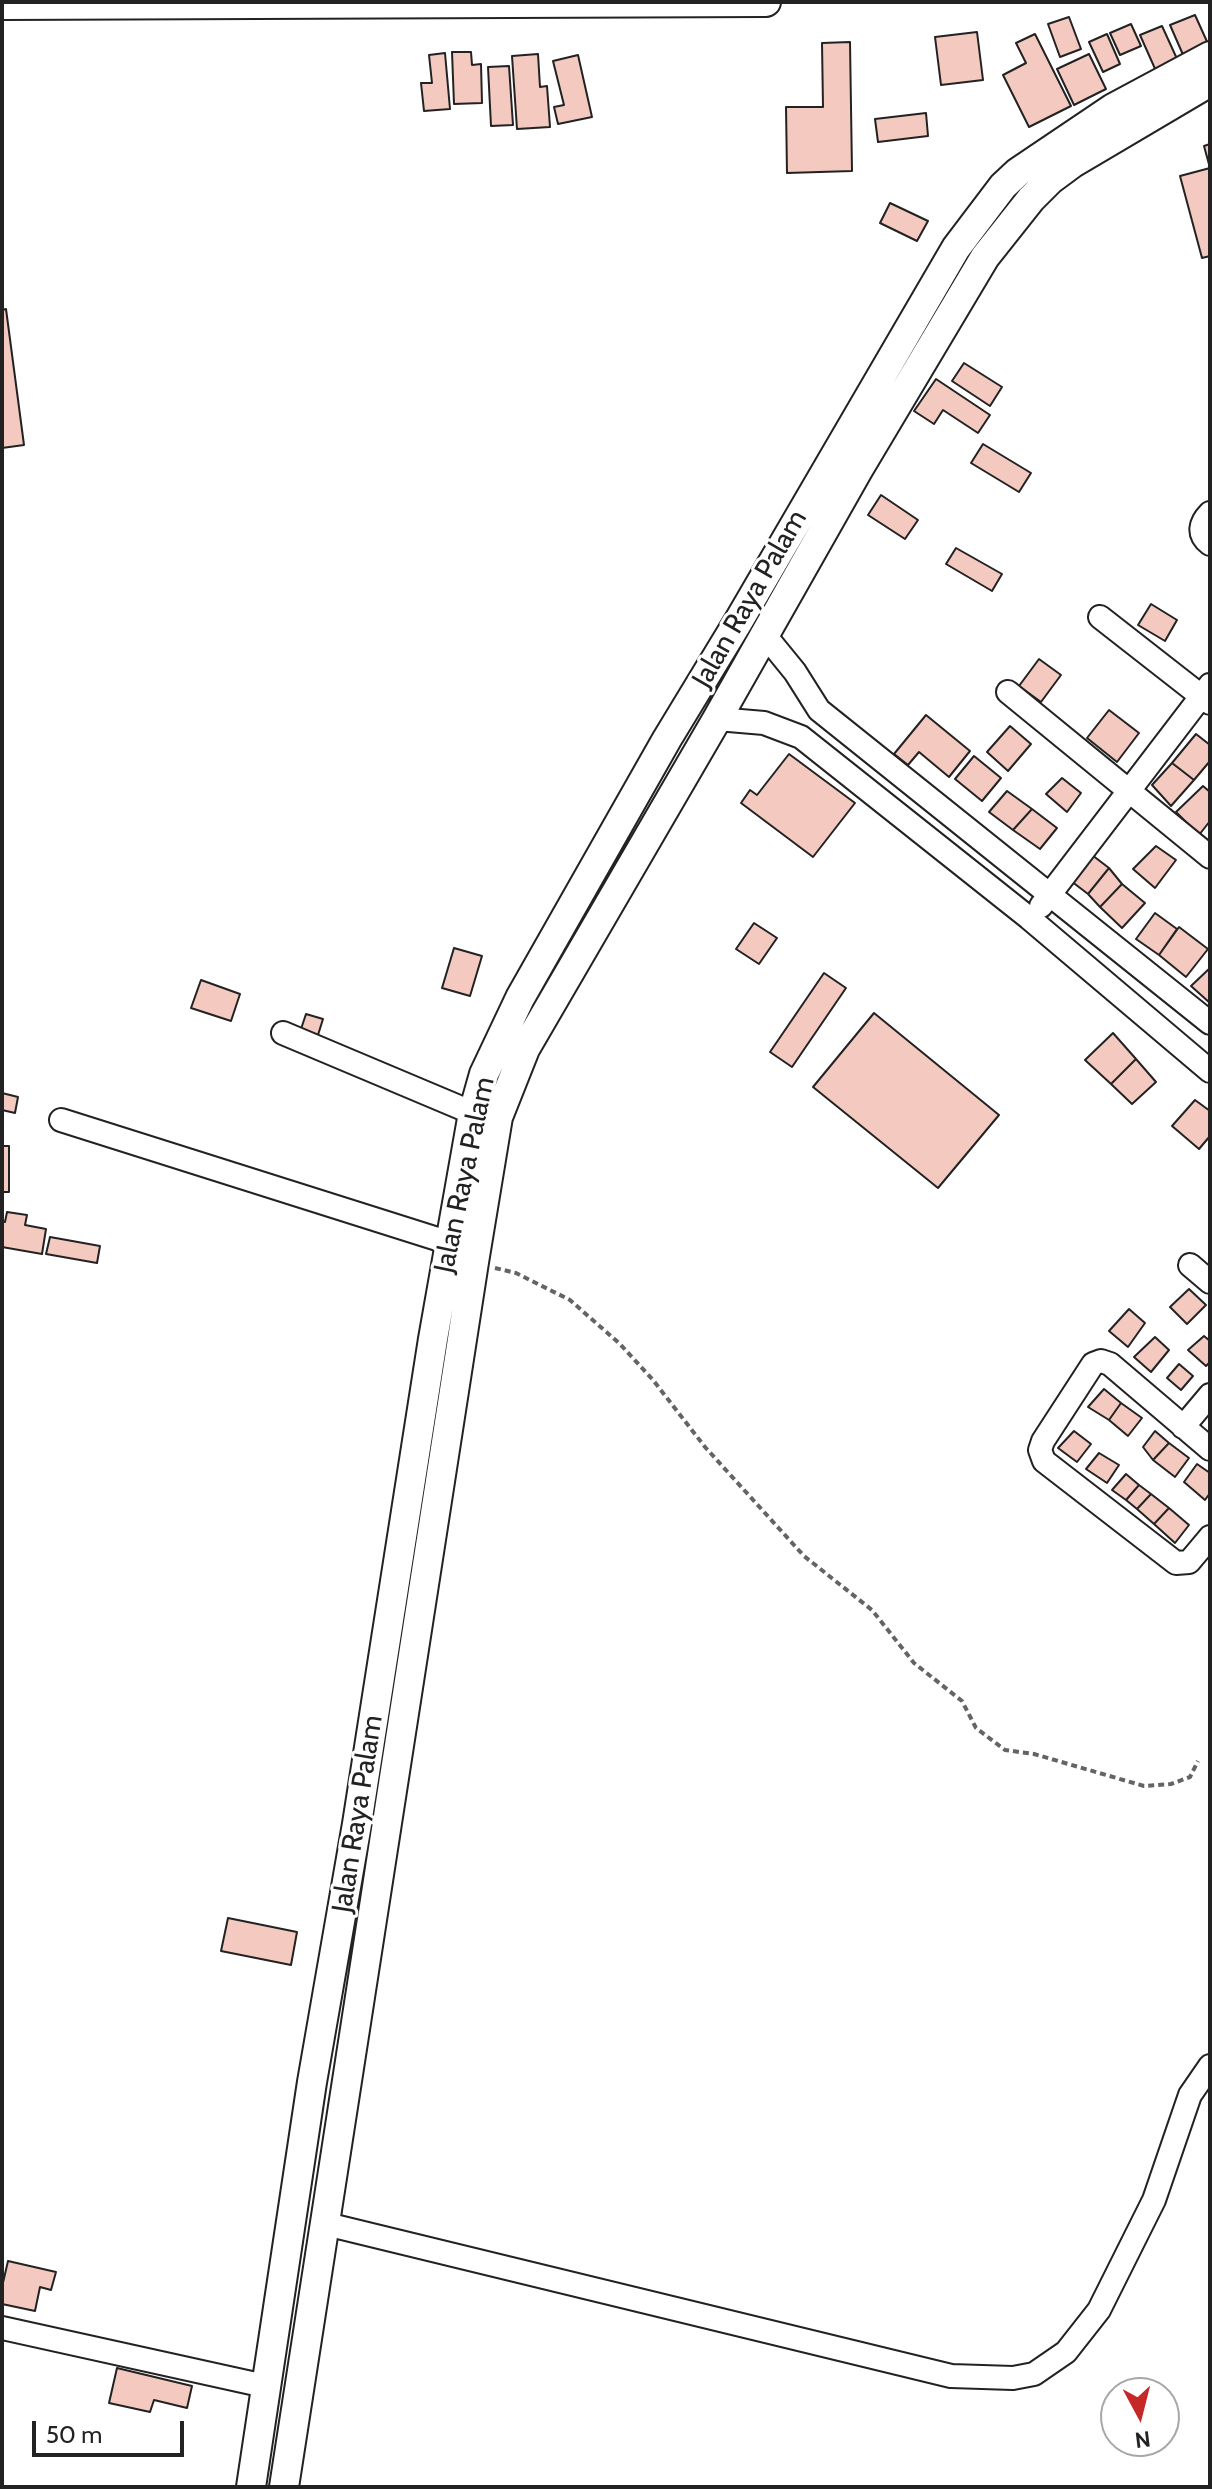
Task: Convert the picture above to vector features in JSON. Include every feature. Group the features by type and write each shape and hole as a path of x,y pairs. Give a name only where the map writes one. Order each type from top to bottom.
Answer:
{"main road":[{"path":"2,5 766,2"},
{"name":"Jalan Raya Palam","path":"284,2487 474,1262 471,1204 473,1113 484,1074 532,977 659,753 956,248 1003,186 1035,159 1113,108 1210,56"},
{"name":"Jalan Raya Palam","path":"251,2487 312,2082 357,1824 450,1243 471,1204 498,1117 525,1049 858,470 985,257 1050,180 1073,163 1210,82"},
{"path":"833,456 858,470"}],"street":[{"path":"1207,541 1201,530 1202,521 1210,513"},
{"path":"1029,918 1050,897 1128,790 1207,695 1100,617"},
{"path":"764,634 795,672 819,710 1210,1023"},
{"path":"1008,692 1210,857"},
{"path":"801,737 819,710"},
{"path":"717,719 764,723 801,737 1029,918 1210,1071"},
{"path":"283,1033 473,1113"},
{"path":"61,1120 450,1243"},
{"path":"1190,1265 1210,1282"},
{"path":"1210,1449 1110,1364 1101,1361 1093,1364 1043,1441 1041,1456 1176,1563 1189,1562 1210,1537"},
{"path":"1183,1427 1210,1395"},
{"path":"326,2224 951,2376 1013,2378 1034,2374 1066,2352 1099,2310 1154,2200 1190,2095 1210,2066"},
{"path":"2,2328 265,2386"}],"path":[{"path":"474,1262 516,1273 570,1300 620,1344 653,1380 705,1447 804,1556 872,1610 914,1663 962,1701 976,1728 1005,1750 1048,1758 1144,1786 1171,1784 1190,1777 1198,1761"}],"building":[{"path":"1195,15 1209,46 1184,57 1170,25"},
{"path":"1069,17 1081,49 1060,57 1048,24"},
{"path":"1131,24 1141,46 1120,55 1110,33"},
{"path":"1162,26 1178,61 1156,71 1140,35"},
{"path":"977,32 983,80 941,85 935,37"},
{"path":"1035,34 1071,106 1029,127 1003,75 1026,63 1016,43"},
{"path":"1107,34 1120,64 1103,72 1089,42"},
{"path":"850,42 852,171 787,173 786,107 823,107 822,43"},
{"path":"452,52 471,52 472,65 481,64 482,103 454,104"},
{"path":"445,53 450,109 424,111 421,83 432,83 429,55"},
{"path":"538,54 540,87 547,86 550,127 517,129 512,56"},
{"path":"1089,54 1106,89 1074,105 1057,69"},
{"path":"578,55 592,117 558,124 554,107 564,105 553,61"},
{"path":"509,66 513,125 491,126 488,67"},
{"path":"926,113 928,136 878,142 875,119"},
{"path":"1210,144 1210,168 1204,146"},
{"path":"1210,168 1210,256 1202,258 1180,176"},
{"path":"890,203 928,221 917,241 880,223"},
{"path":"6,309 24,445 2,448 2,310"},
{"path":"964,363 1002,387 990,406 952,381"},
{"path":"936,379 990,415 978,433 943,410 934,424 914,411"},
{"path":"983,444 1031,473 1019,492 971,463"},
{"path":"881,495 918,520 905,539 868,515"},
{"path":"956,548 1002,574 992,591 946,564"},
{"path":"1151,604 1177,620 1165,641 1138,625"},
{"path":"1039,659 1061,675 1041,702 1019,686"},
{"path":"1109,710 1139,733 1117,762 1087,738"},
{"path":"926,715 970,751 949,777 919,752 908,765 894,754"},
{"path":"1010,726 1031,744 1008,771 987,752"},
{"path":"1196,734 1210,745 1210,761 1194,780 1172,763"},
{"path":"789,754 855,803 813,857 741,803 750,790 757,795"},
{"path":"974,756 1001,778 982,801 955,779"},
{"path":"1172,763 1194,780 1171,806 1152,785"},
{"path":"1062,778 1081,793 1067,812 1046,794"},
{"path":"1203,786 1210,792 1210,821 1199,835 1176,812"},
{"path":"1007,791 1032,809 1013,830 989,812"},
{"path":"1032,809 1057,828 1040,849 1013,830"},
{"path":"1156,846 1176,860 1155,888 1133,869"},
{"path":"1092,855 1109,868 1088,894 1071,881"},
{"path":"1109,868 1122,884 1100,907 1088,894"},
{"path":"1122,884 1145,903 1122,928 1100,907"},
{"path":"1155,913 1177,929 1159,955 1136,939"},
{"path":"754,923 777,938 759,964 736,949"},
{"path":"1179,927 1208,949 1186,977 1159,955"},
{"path":"454,948 482,956 470,996 442,988"},
{"path":"1210,968 1210,1003 1191,986"},
{"path":"824,973 846,988 792,1067 770,1052"},
{"path":"201,980 240,994 231,1021 191,1008"},
{"path":"874,1013 999,1115 938,1188 813,1087"},
{"path":"306,1014 323,1019 318,1035 301,1029"},
{"path":"1113,1033 1136,1059 1111,1084 1085,1060"},
{"path":"1136,1059 1156,1082 1132,1104 1111,1084"},
{"path":"2,1093 18,1097 15,1113 2,1110"},
{"path":"1195,1100 1210,1111 1210,1136 1199,1149 1172,1126"},
{"path":"2,1146 9,1146 9,1192 2,1192"},
{"path":"7,1212 27,1215 25,1225 46,1229 42,1254 2,1247 2,1221 5,1222"},
{"path":"50,1237 100,1246 97,1263 46,1254"},
{"path":"1189,1289 1206,1305 1187,1324 1170,1307"},
{"path":"1129,1309 1145,1323 1128,1347 1109,1331"},
{"path":"1204,1336 1210,1341 1210,1362 1206,1366 1188,1350"},
{"path":"1155,1337 1169,1350 1151,1372 1134,1357"},
{"path":"1179,1364 1193,1376 1181,1390 1167,1378"},
{"path":"1104,1389 1121,1403 1109,1420 1088,1407"},
{"path":"1121,1403 1142,1418 1128,1436 1109,1420"},
{"path":"1074,1431 1091,1444 1077,1462 1058,1448"},
{"path":"1155,1431 1169,1443 1153,1460 1143,1447"},
{"path":"1169,1443 1189,1458 1175,1477 1153,1460"},
{"path":"1099,1453 1119,1465 1107,1483 1086,1469"},
{"path":"1197,1464 1210,1473 1210,1493 1205,1500 1184,1482"},
{"path":"1126,1474 1139,1485 1126,1500 1112,1490"},
{"path":"1139,1485 1151,1494 1137,1509 1126,1500"},
{"path":"1151,1494 1169,1508 1154,1524 1137,1509"},
{"path":"1169,1508 1189,1525 1175,1543 1154,1524"},
{"path":"228,1918 297,1932 291,1965 221,1951"},
{"path":"8,2261 56,2272 51,2290 40,2287 35,2311 2,2304"},
{"path":"117,2368 192,2386 187,2408 154,2400 150,2412 109,2403"}]}
